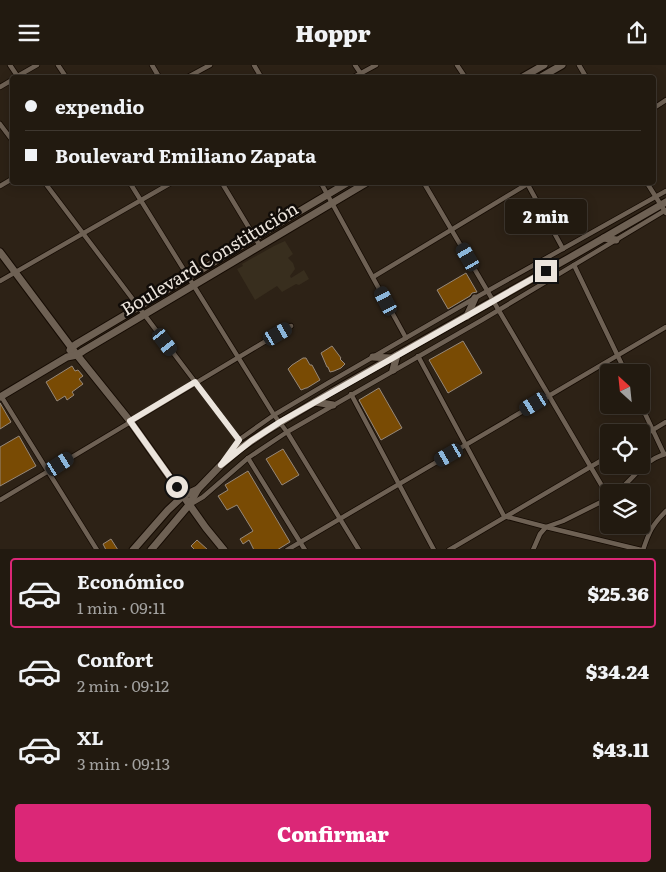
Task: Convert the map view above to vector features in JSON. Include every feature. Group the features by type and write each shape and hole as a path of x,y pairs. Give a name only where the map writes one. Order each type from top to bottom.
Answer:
{"main road":[{"path":"527,75 544,65"},
{"path":"545,75 562,65"},
{"name":"Boulevard Constitución","path":"72,347 343,185"},
{"name":"Boulevard Constitución","path":"1,396 67,357 77,355 363,185"},
{"path":"151,549 189,505 198,489 221,465 251,441 280,422 394,356 603,238 665,208"},
{"path":"603,238 616,240"},
{"path":"0,252 77,355 130,421 189,505 224,549"},
{"path":"467,316 475,298"},
{"path":"67,357 72,347"},
{"path":"373,357 394,356"},
{"path":"393,370 394,356"},
{"path":"315,402 333,405"},
{"path":"133,549 183,496 198,489"}],"street":[{"path":"20,75 37,65"},
{"path":"192,75 210,65"},
{"path":"363,75 376,65"},
{"path":"0,124 10,137"},
{"path":"47,185 239,440"},
{"path":"131,185 359,549"},
{"path":"0,281 167,185"},
{"path":"223,185 260,246"},
{"path":"322,185 406,337"},
{"path":"425,185 600,484"},
{"path":"373,277 525,185"},
{"path":"529,185 563,249"},
{"path":"189,505 203,497 248,458 287,432 499,310 616,240 665,208 655,197 648,185"},
{"path":"221,465 239,440 274,415 406,337 666,191"},
{"path":"574,265 622,364"},
{"path":"0,500 291,326"},
{"path":"287,549 666,327"},
{"path":"418,356 504,516 642,549 650,529 666,511"},
{"path":"351,394 434,549"},
{"path":"1,396 97,549"},
{"path":"626,484 649,463 665,454 645,414"},
{"path":"650,432 666,422"},
{"path":"248,458 305,549"},
{"path":"449,549 600,461"},
{"path":"533,549 546,527 563,521 600,502"}],"shaded area":[{"path":"285,241 293,254 288,258 293,263 295,269 290,276 291,278 304,270 309,279 282,292 277,286 255,300 237,269 243,266 242,264"}],"building":[{"path":"466,273 477,292 472,293 448,309 437,290"},
{"path":"463,341 482,373 448,393 429,360"},
{"path":"332,346 345,364 341,368 330,372 321,353"},
{"path":"303,358 306,358 310,365 312,365 320,380 301,390 288,369"},
{"path":"72,366 75,371 78,370 83,376 79,379 83,384 72,392 74,395 67,400 65,396 57,401 46,382"},
{"path":"379,388 402,428 381,440 359,400"},
{"path":"0,403 11,422 0,429"},
{"path":"19,436 36,466 0,486 0,447"},
{"path":"283,449 299,475 282,485 266,459"},
{"path":"248,471 290,542 279,549 254,549 249,540 243,544 240,539 253,531 237,505 227,510 218,496 228,490 225,485"},
{"path":"111,539 117,549 106,549 103,544"},
{"path":"197,540 207,549 194,549 191,546"}],"route":[{"path":"177,487 130,421 195,382 239,440 221,465 251,441 280,422 546,271"}]}
